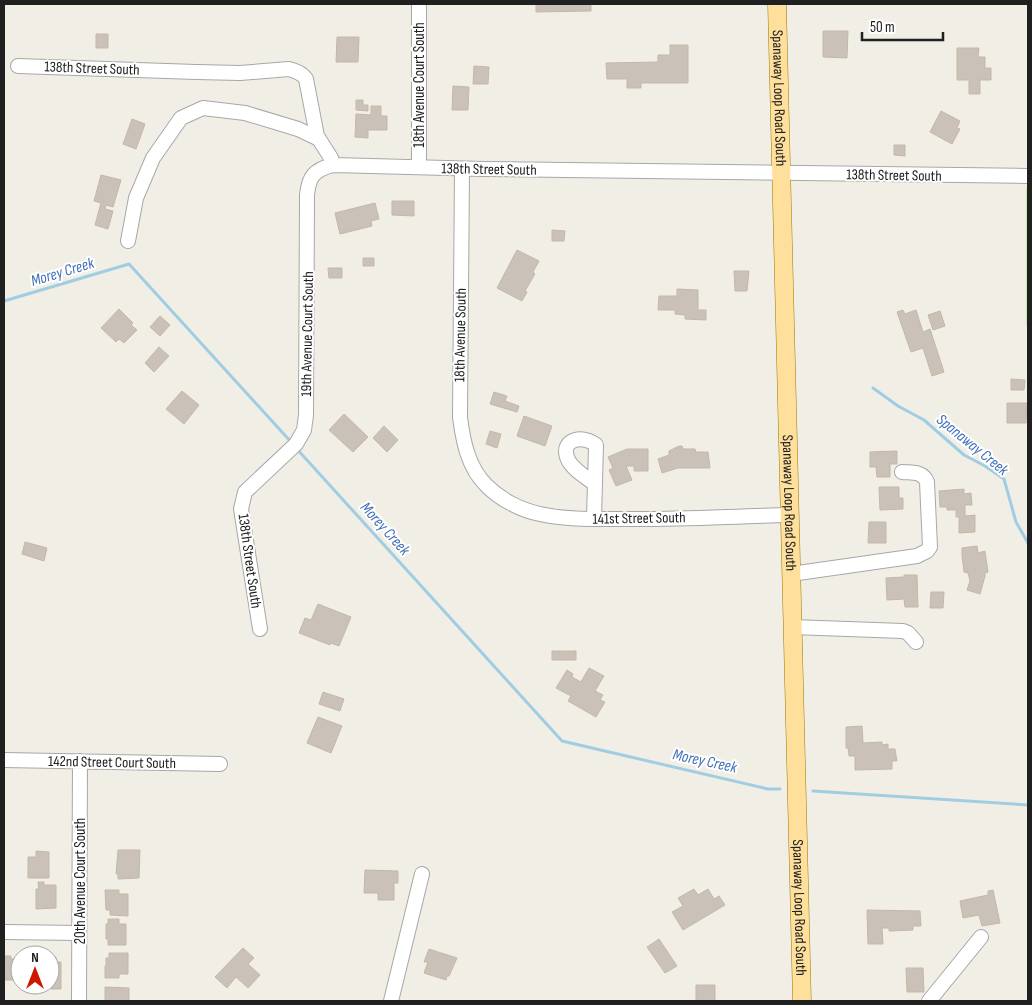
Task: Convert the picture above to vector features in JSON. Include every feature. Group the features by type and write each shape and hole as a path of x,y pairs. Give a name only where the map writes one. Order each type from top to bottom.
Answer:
{"main road":[{"name":"Spanaway Loop Road South","path":"777,4 802,1001"}],"street":[{"name":"18th Avenue Court South","path":"419,4 419,166"},
{"name":"138th Street South","path":"18,66 205,73 240,73 289,69 304,75 306,79 314,126 333,165 419,166 462,169 1028,176"},
{"path":"128,241 136,198 153,158 181,118 202,108 245,113 298,129 319,139"},
{"name":"19th Avenue Court South","path":"245,492 296,444 304,430 306,415 308,185 316,172 333,165"},
{"name":"18th Avenue South","path":"462,169 460,417 469,459 480,478 493,492"},
{"path":"791,574 916,556 926,551 930,547 928,490 925,477 920,474 902,472"},
{"path":"594,519 595,484"},
{"name":"138th Street South","path":"245,492 241,509 260,630"},
{"name":"141st Street South","path":"493,492 520,508 538,514 571,519 790,514"},
{"path":"792,627 903,630 913,637 916,642"},
{"name":"142nd Street Court South","path":"4,760 220,764"},
{"name":"20th Avenue Court South","path":"79,1001 80,761"},
{"path":"391,1001 422,874"},
{"path":"4,932 79,932"},
{"path":"928,1001 980,937"}],"green space":[{"path":"1026,188 1028,188 1028,326 1026,326"}],"building":[{"path":"536,4 591,4 591,11 536,12"},
{"path":"823,31 848,31 847,58 823,57"},
{"path":"96,34 108,34 108,48 96,48"},
{"path":"337,37 359,37 358,62 336,62"},
{"path":"670,45 688,45 688,83 641,83 641,88 627,88 627,79 607,79 606,63 658,62 658,55 670,55"},
{"path":"957,48 979,48 978,57 985,57 985,68 991,68 991,80 980,80 980,94 969,94 969,80 957,80"},
{"path":"474,66 489,67 488,84 473,84"},
{"path":"453,86 469,87 468,110 452,110"},
{"path":"356,100 363,100 363,105 368,105 368,111 356,110"},
{"path":"371,106 381,106 381,116 387,116 387,130 368,130 368,138 355,137 356,114 371,115"},
{"path":"941,111 960,121 957,128 960,129 952,144 930,132"},
{"path":"132,119 145,124 136,149 123,144"},
{"path":"894,145 905,145 905,156 894,155"},
{"path":"101,175 121,180 113,207 106,205 105,209 113,211 108,229 95,225 101,203 94,201"},
{"path":"392,201 414,201 414,216 392,215"},
{"path":"375,203 379,219 371,221 372,226 340,234 335,213"},
{"path":"552,230 565,231 564,241 552,241"},
{"path":"517,250 539,261 522,301 497,288"},
{"path":"363,258 374,258 374,266 363,266"},
{"path":"328,268 342,268 342,278 329,278"},
{"path":"734,271 749,271 747,291 735,291"},
{"path":"677,289 698,290 698,310 706,310 706,320 685,319 685,315 675,314 675,310 658,310 659,296 677,296"},
{"path":"119,309 133,323 131,325 137,330 124,343 119,339 116,342 101,328"},
{"path":"903,310 905,314 916,310 923,332 930,329 944,372 932,376 923,348 911,352 897,312"},
{"path":"940,311 945,326 933,330 928,315"},
{"path":"160,316 170,325 160,336 150,327"},
{"path":"159,347 169,356 154,372 145,363"},
{"path":"1011,379 1025,380 1024,390 1011,390"},
{"path":"182,391 199,405 184,424 166,409"},
{"path":"494,392 507,396 505,401 519,406 517,412 490,404"},
{"path":"1007,403 1027,403 1026,423 1007,423"},
{"path":"344,414 368,437 353,452 329,430"},
{"path":"524,416 552,426 545,446 517,436"},
{"path":"384,426 398,440 387,452 373,438"},
{"path":"490,431 501,434 497,448 486,444"},
{"path":"682,446 683,449 695,449 696,452 708,452 710,468 678,468 662,473 658,459 669,455 669,451"},
{"path":"627,449 648,449 648,471 634,471 634,466 626,466 632,480 616,486 609,470 613,468 608,457"},
{"path":"897,451 897,464 890,464 890,477 877,477 876,467 870,467 870,452"},
{"path":"879,487 899,487 899,498 903,498 903,509 880,510"},
{"path":"964,489 964,494 971,493 972,505 965,505 965,516 975,515 975,532 959,533 959,517 956,517 956,510 947,510 947,507 940,507 939,491"},
{"path":"869,522 886,522 886,543 868,543"},
{"path":"25,542 47,548 44,561 22,554"},
{"path":"977,546 978,553 985,551 988,572 985,573 980,594 967,590 970,581 968,573 964,572 962,555 962,548"},
{"path":"904,575 917,575 918,607 905,607 904,599 887,600 886,578 904,577"},
{"path":"931,592 944,592 943,608 930,608"},
{"path":"318,604 351,617 339,646 331,643 330,645 299,633 305,618 311,620"},
{"path":"552,651 576,651 576,660 552,660"},
{"path":"589,668 604,676 595,691 603,695 600,700 605,702 596,717 568,701 571,696 556,688 567,670 573,674 572,677 581,682"},
{"path":"323,692 344,699 340,711 319,704"},
{"path":"318,717 342,726 331,753 307,743"},
{"path":"862,726 863,743 882,742 882,745 888,744 888,749 895,749 897,761 892,761 892,769 855,770 855,756 849,756 848,748 846,748 846,727"},
{"path":"118,850 140,850 139,878 118,879 118,874 116,874"},
{"path":"36,851 49,852 49,878 28,878 28,857 36,857"},
{"path":"365,870 398,871 398,883 394,883 394,900 378,900 378,893 364,893"},
{"path":"38,882 44,882 44,885 56,885 56,908 36,909 36,889 39,889"},
{"path":"694,889 698,895 708,889 714,899 719,896 725,905 683,930 672,912 683,906 678,898"},
{"path":"105,890 119,890 119,894 128,894 128,916 110,915 110,910 106,910"},
{"path":"993,890 1000,923 982,926 979,915 963,918 960,901 988,895 988,891"},
{"path":"867,910 920,911 921,926 913,926 913,930 889,931 889,928 882,928 883,944 868,944"},
{"path":"108,919 119,919 119,924 126,924 126,945 108,945 106,924 108,924"},
{"path":"659,939 677,966 665,973 647,947"},
{"path":"243,948 254,958 248,964 260,975 248,988 236,977 227,988 215,977"},
{"path":"429,949 457,958 446,980 424,973 428,962 424,962"},
{"path":"109,953 128,953 128,974 119,974 119,978 105,978 106,958 109,958"},
{"path":"4,956 10,956 10,980 4,980"},
{"path":"60,962 61,962 60,989"},
{"path":"906,968 923,968 924,992 907,992"},
{"path":"696,985 715,985 715,1001 696,1001"},
{"path":"105,987 129,988 129,1001 105,1001"}],"waterway":[{"name":"Morey Creek","path":"4,301 129,264 292,443"},
{"name":"Spanaway Creek","path":"873,388 898,406 924,420 964,455 1004,479 1016,522 1028,543"},
{"name":"Morey Creek","path":"296,448 562,741 768,789 780,789"},
{"name":"Morey Creek","path":"813,791 1028,805"}]}
